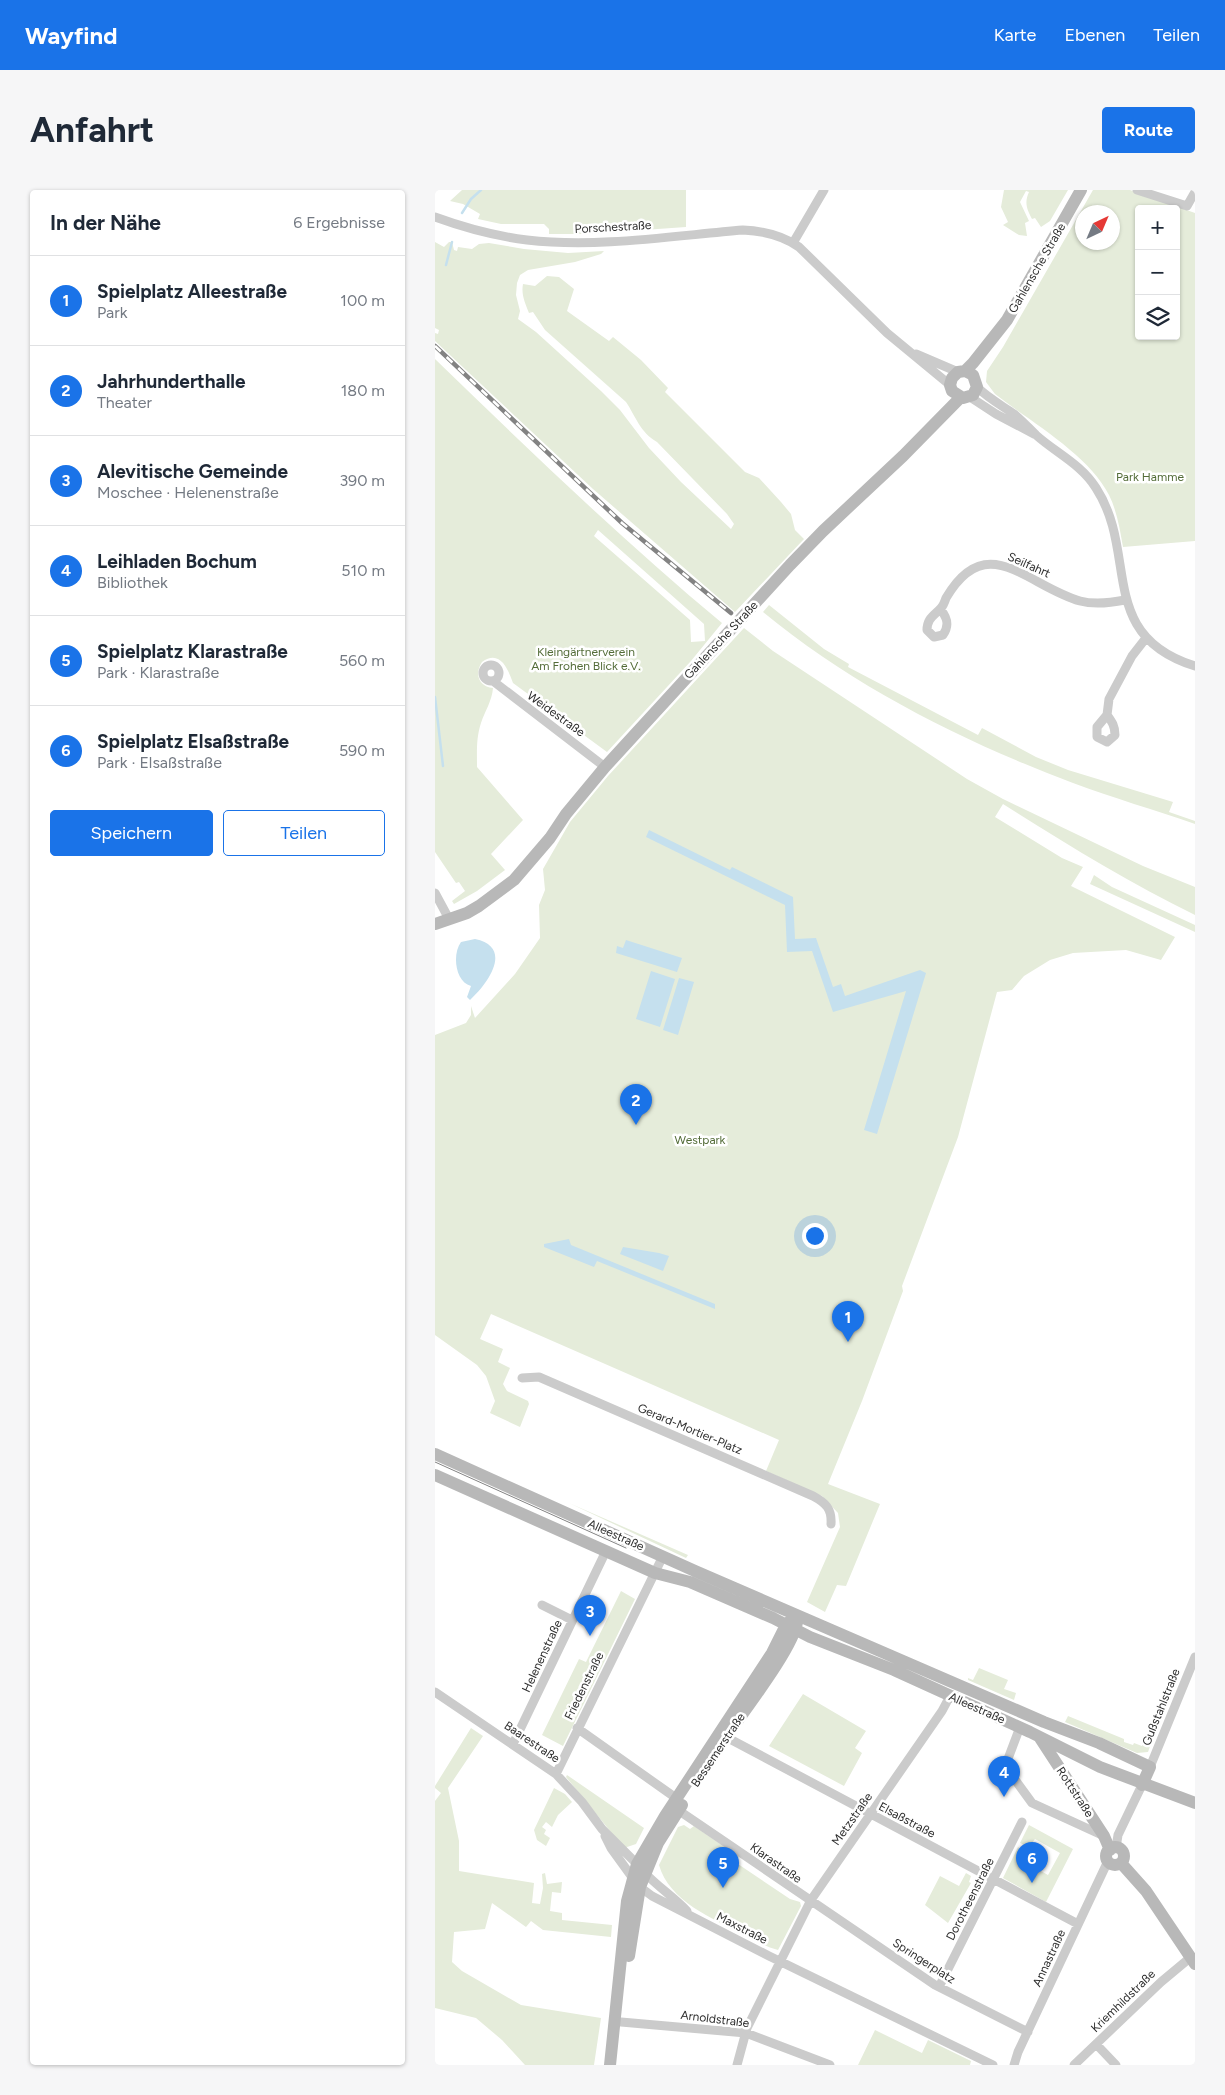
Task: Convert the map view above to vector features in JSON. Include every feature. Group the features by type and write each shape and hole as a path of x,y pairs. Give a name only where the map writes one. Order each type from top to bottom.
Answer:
{"street":[{"path":"793,243 824,190"},
{"name":"Gahlensche Straße","path":"964,389 952,378 973,363 1007,320 1081,190"},
{"path":"1137,190 1187,206 1195,192"},
{"name":"Porschestraße","path":"435,217 475,230 528,240 589,241 743,230 772,234 793,243 887,333 964,389"},
{"name":"Gahlensche Straße","path":"435,924 467,913 513,880 605,767 789,565 924,434 964,389 1003,331 1007,320"},
{"name":"Porschestraße","path":"912,352 961,372"},
{"path":"961,372 969,372 964,389 1002,418 1037,435 1078,467 1092,482 1110,513 1115,533 1125,600 1137,625 1157,648 1172,657 1195,666"},
{"name":"Seilfahrt","path":"940,608 953,586 964,575 972,568 991,563 1007,567 1083,602 1098,603 1125,600"},
{"path":"1107,715 1109,700 1132,656 1147,638"},
{"name":"Weidestraße","path":"493,681 605,767"},
{"path":"435,893 449,919"},
{"name":"Gerard-Mortier-Platz","path":"522,1378 539,1377 813,1496 829,1508 831,1524"},
{"name":"Alleestraße","path":"435,1454 663,1556 1025,1714 1099,1743 1150,1767"},
{"name":"Alleestraße","path":"435,1474 655,1573 690,1582 791,1628 894,1670 1020,1727 1100,1767 1142,1785 1195,1804"},
{"name":"Helenenstraße","path":"513,1744 606,1551"},
{"name":"Friedenstraße","path":"556,1774 663,1556"},
{"path":"542,1604 572,1620"},
{"path":"791,1628 798,1614"},
{"name":"Bessemerstraße","path":"610,2065 626,1909 654,1832 726,1738 788,1645 791,1628"},
{"name":"Bessemerstraße","path":"677,1804 772,1653 791,1628"},
{"name":"Gußstahlstraße","path":"1150,1767 1195,1657"},
{"name":"Baarestraße","path":"435,1692 556,1774 582,1802 602,1829 641,1868"},
{"name":"Metzstraße","path":"737,2065 746,2034 811,1900 942,1711 950,1696"},
{"name":"Alleestraße","path":"1020,1727 1025,1714"},
{"path":"1020,1727 1006,1764 1026,1796 1032,1803 1104,1836"},
{"name":"Klarastraße","path":"577,1728 799,1894 811,1900"},
{"name":"Rottstraße","path":"1038,1736 1104,1836 1111,1853"},
{"name":"Elsaßstraße","path":"726,1738 1078,1924"},
{"path":"1142,1785 1150,1767"},
{"name":"Annastraße","path":"1014,2065 1142,1785"},
{"name":"Dorotheenstraße","path":"939,1988 1022,1822"},
{"name":"Baarestraße","path":"602,1829 611,1848 636,1882"},
{"path":"1111,1853 1114,1865 1121,1863 1146,1891 1191,1953"},
{"name":"Maxstraße","path":"641,1868 657,1886 679,1902 692,1917"},
{"name":"Bessemerstraße","path":"617,2065 634,1920 636,1882"},
{"name":"Maxstraße","path":"636,1882 652,1896 781,1961"},
{"name":"Springerplatz","path":"811,1900 939,1988 1029,2032"},
{"name":"Kriemhildstraße","path":"1074,2065 1191,1953"},
{"path":"781,1961 979,2062 993,2065"},
{"name":"Arnoldstraße","path":"621,2022 746,2034 830,2065"},
{"path":"1096,2044 1116,2065"}],"green space":[{"path":"462,190 686,190 686,227 587,234 549,234 549,229 544,224 501,224 478,219 480,214 463,204 450,201"},
{"path":"1004,190 1068,190 1050,221 1041,227 1035,218 1032,219 1029,212 1026,203 1029,192 1026,191 1020,202 1029,221 1025,223 1027,236 1019,235 1003,225 1008,222 1001,207"},
{"name":"Park Hamme","path":"1093,190 1130,190 1172,205 1135,205 1135,340 1180,340 1180,208 1195,213 1195,541 1123,547 1114,507 1100,480 1074,453 995,394 986,382 987,371 1003,347 1075,221 1075,250 1120,250 1120,205 1084,205"},
{"path":"435,242 444,247 449,242 452,242 454,250 457,251 458,247 472,249 479,244 489,243 524,249 568,253 604,251 601,254 575,262 528,270 520,275 516,295 520,311 518,319 536,332 601,391 620,410 649,448 681,482 731,529 734,524 727,514 657,442 646,434 626,402 545,330 533,312 529,313 523,295 523,284 535,286 547,276 559,277 574,289 567,311 609,341 613,337 641,360 668,388 665,392 745,472 759,478 791,514 795,530 804,539 735,612 593,489 435,341 435,333 438,334 439,330 435,328"},
{"name":"Kleingärtnerverein Am Frohen Blick e.V.","path":"435,359 612,527 722,623 691,661 607,752 513,683 506,667 498,659 488,659 482,662 478,671 479,679 484,685 493,688 478,734 477,767 523,820 491,854 505,870 477,891 454,904 452,901 465,891 459,882 456,883 435,852","holes":["598,530 704,624 705,641 691,642 690,620 594,536"]},
{"path":"769,605 824,649 849,664 848,667 978,735 982,728 1036,757 1068,770 1173,802 1169,812 1195,821 1195,824 1032,767 911,710 872,688 798,639 763,612"},
{"name":"Westpark","path":"744,628 773,651 967,779 1003,799 1143,866 1195,887 1195,915 1097,862 1003,804 995,817 1062,858 1083,867 1071,886 1175,937 1161,960 1126,950 1073,953 1050,960 1024,976 1012,990 997,992 958,1137 902,1286 903,1291 862,1401 828,1484 880,1504 846,1586 837,1585 825,1612 807,1602 840,1527 838,1513 822,1496 766,1471 779,1440 491,1314 480,1339 503,1349 498,1362 510,1368 503,1384 507,1391 528,1401 529,1404 520,1427 490,1413 495,1401 486,1376 477,1365 435,1335 435,1035 466,1023 471,1015 471,1006 475,1018 515,974 540,938 539,905 545,890 543,869 570,822 608,776"},
{"path":"1094,875 1112,887 1195,925 1195,932 1090,884"},
{"path":"569,1503 688,1555 686,1558"},
{"path":"621,1591 635,1599 563,1746 542,1735 579,1659 586,1662"},
{"path":"979,1668 1008,1680 1004,1689 1016,1693 1014,1700 968,1680 968,1678 973,1680"},
{"path":"803,1694 866,1731 855,1748 862,1753 844,1786 769,1746"},
{"path":"1068,1716 1124,1739 1124,1742 1133,1745 1134,1743 1142,1746 1148,1733 1154,1735 1148,1752 1137,1753 1065,1722"},
{"path":"471,1728 483,1736 448,1788 459,1841 459,1871 534,1883 532,1903 540,1904 543,1888 542,1874 545,1873 547,1884 562,1882 561,1893 552,1892 550,1911 562,1913 562,1920 612,1925 611,1937 543,1930 531,1921 526,1927 492,1903 485,1929 454,1932 452,1962 462,1971 521,2005 601,2018 594,2065 525,2065 502,2040 476,2018 435,2008 435,1801 441,1793 435,1786"},
{"path":"567,1775 644,1828 636,1844 626,1849 624,1848 566,1777"},
{"path":"554,1788 565,1794 572,1802 558,1815 552,1827 546,1822 542,1827 546,1830 544,1834 550,1838 546,1846 537,1840 534,1830"},
{"path":"684,1825 690,1829 694,1826 739,1857 735,1862 790,1899 800,1902 801,1906 778,1950 706,1915 682,1899 672,1889 664,1878 659,1865 678,1827"},
{"path":"1029,1825 1073,1849 1046,1902 1003,1878 1018,1847 1026,1852 1023,1861 1048,1875 1060,1853 1035,1839 1029,1847 1020,1843"},
{"path":"966,1873 971,1876 969,1882 971,1883 948,1923 925,1905 940,1876 959,1886"},
{"path":"875,2030 922,2053 928,2040 971,2061 970,2065 858,2065"}],"water":[{"path":"649,830 730,870 732,867 793,897 795,939 816,938 833,987 841,984 845,996 920,970 926,973 877,1134 864,1130 906,991 833,1012 812,951 787,952 785,905 646,837"},
{"path":"475,939 487,943 493,950 495,958 490,976 470,1000 467,997 471,986 461,979 456,960 458,947 461,942"},
{"path":"626,940 682,958 677,972 616,953 617,946 623,948"},
{"path":"651,971 675,979 660,1027 636,1019"},
{"path":"679,978 694,982 678,1035 663,1030"},
{"path":"569,1239 571,1245 715,1304 715,1309 597,1261 594,1267 544,1247 544,1244"},
{"path":"623,1247 669,1256 663,1271 620,1254"}],"waterway":[{"path":"462,213 471,199 481,190"},
{"path":"446,265 452,242"},
{"path":"435,697 443,766"}],"tram line":[{"path":"435,1462 626,1548"}],"railway":[{"path":"435,346 622,523 731,613"}],"place":[{"name":"Jahrhunderthalle","path":"636,1125"},
{"name":"Spielplatz Alleestraße","path":"848,1342"},
{"name":"Alevitische Gemeinde","path":"590,1636"},
{"name":"Leihladen Bochum","path":"1004,1797"},
{"name":"Spielplatz Elsaßstraße","path":"1032,1883"},
{"name":"Spielplatz Klarastraße","path":"723,1888"}]}
